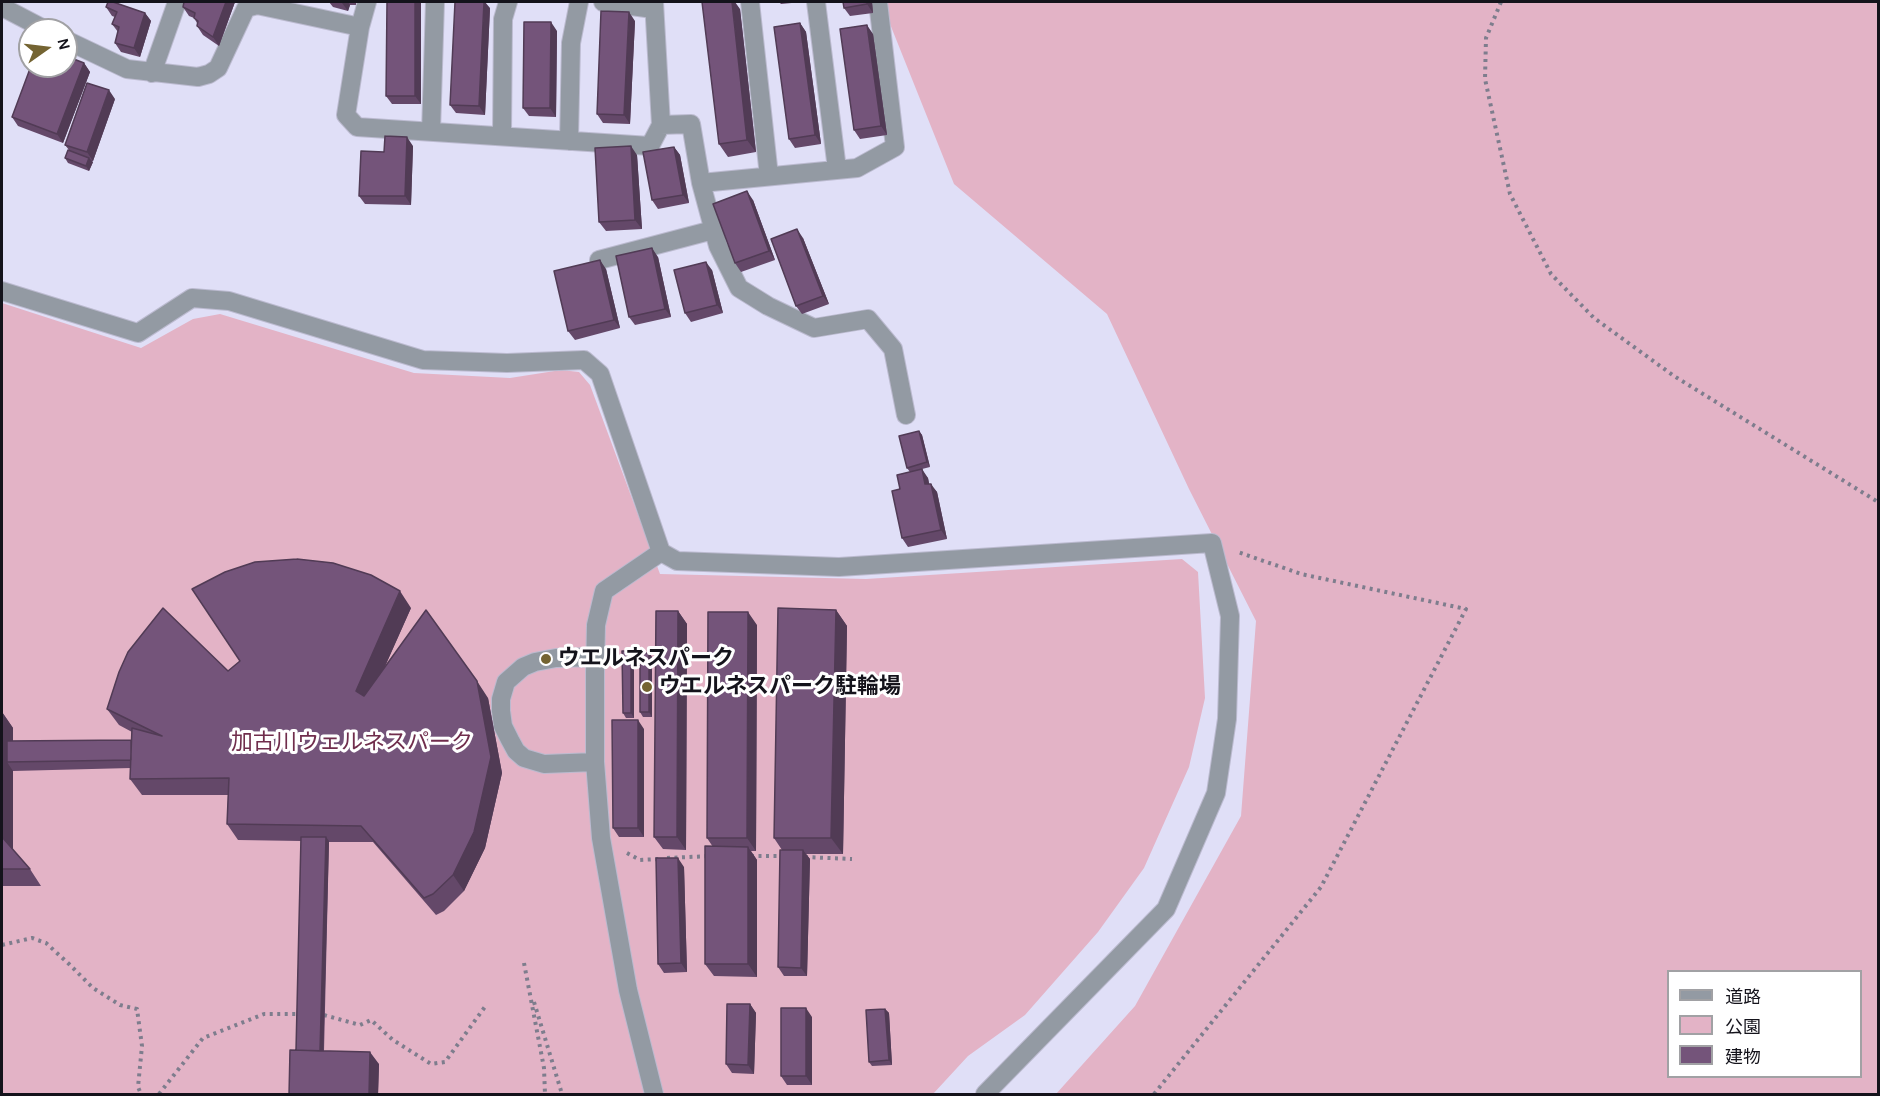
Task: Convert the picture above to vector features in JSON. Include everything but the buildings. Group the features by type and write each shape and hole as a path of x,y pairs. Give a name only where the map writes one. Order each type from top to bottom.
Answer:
{"street":[{"path":"152,73 177,2"},
{"path":"367,2 360,27 346,115 357,128 502,135 650,146 661,125 653,5 603,2"},
{"path":"431,132 435,2"},
{"path":"502,135 503,19 508,2"},
{"path":"569,141 571,44 579,2"},
{"path":"750,2 769,176"},
{"path":"816,2 837,170"},
{"path":"701,183 857,168 895,147 878,2"},
{"path":"78,46 127,69 198,77 218,68 246,8 257,5 360,27"},
{"path":"2,7 23,18"},
{"path":"661,125 691,124 701,183 713,230 718,246 739,288 768,306 814,328 868,319 893,349 906,415"},
{"path":"599,260 713,230"},
{"path":"2,291 138,333 192,298 229,301 423,360 507,363 584,360 600,374 661,552 677,561 839,567 1212,543 1230,616 1227,719 1216,793 1166,909 985,1095"},
{"path":"654,1095 628,990 603,848 595,762 595,657 596,625 604,591 661,552"},
{"path":"595,657 556,658 523,667 506,682 501,699 503,726 516,751 524,758 551,765 595,762"}],"path":[{"path":"1501,2 1486,38 1485,79 1510,194 1551,274 1594,318 1674,376 1878,501"},
{"path":"1154,1095 1321,887 1466,609 1301,574 1212,543"},
{"path":"603,848 624,846 627,853 640,860 720,856"},
{"path":"741,856 784,856"},
{"path":"795,857 852,859"},
{"path":"2,945 32,938 46,943 93,988 120,1005 137,1009 142,1046 138,1087 141,1095"},
{"path":"524,963 544,1068 545,1095"},
{"path":"527,981 561,1095"},
{"path":"324,1015 360,1025 371,1020 393,1040 431,1064 445,1062 487,1004"},
{"path":"159,1095 203,1038 264,1014 300,1014"}],"green space":[{"path":"883,2 1878,2 1878,1094 1056,1094 1135,1006 1241,816 1256,621 1189,489 1107,314 954,184"},
{"name":"加古川ウェルネスパーク","path":"2,303 141,348 193,319 220,314 414,373 510,378 561,370 579,372 590,385 660,574 866,579 1182,559 1198,572 1205,698 1189,767 1144,868 1098,932 1025,1015 968,1056 933,1094 2,1094"}],"place":[{"name":"ウエルネスパーク","path":"546,659"},
{"name":"ウエルネスパーク駐輪場","path":"647,687"}]}
